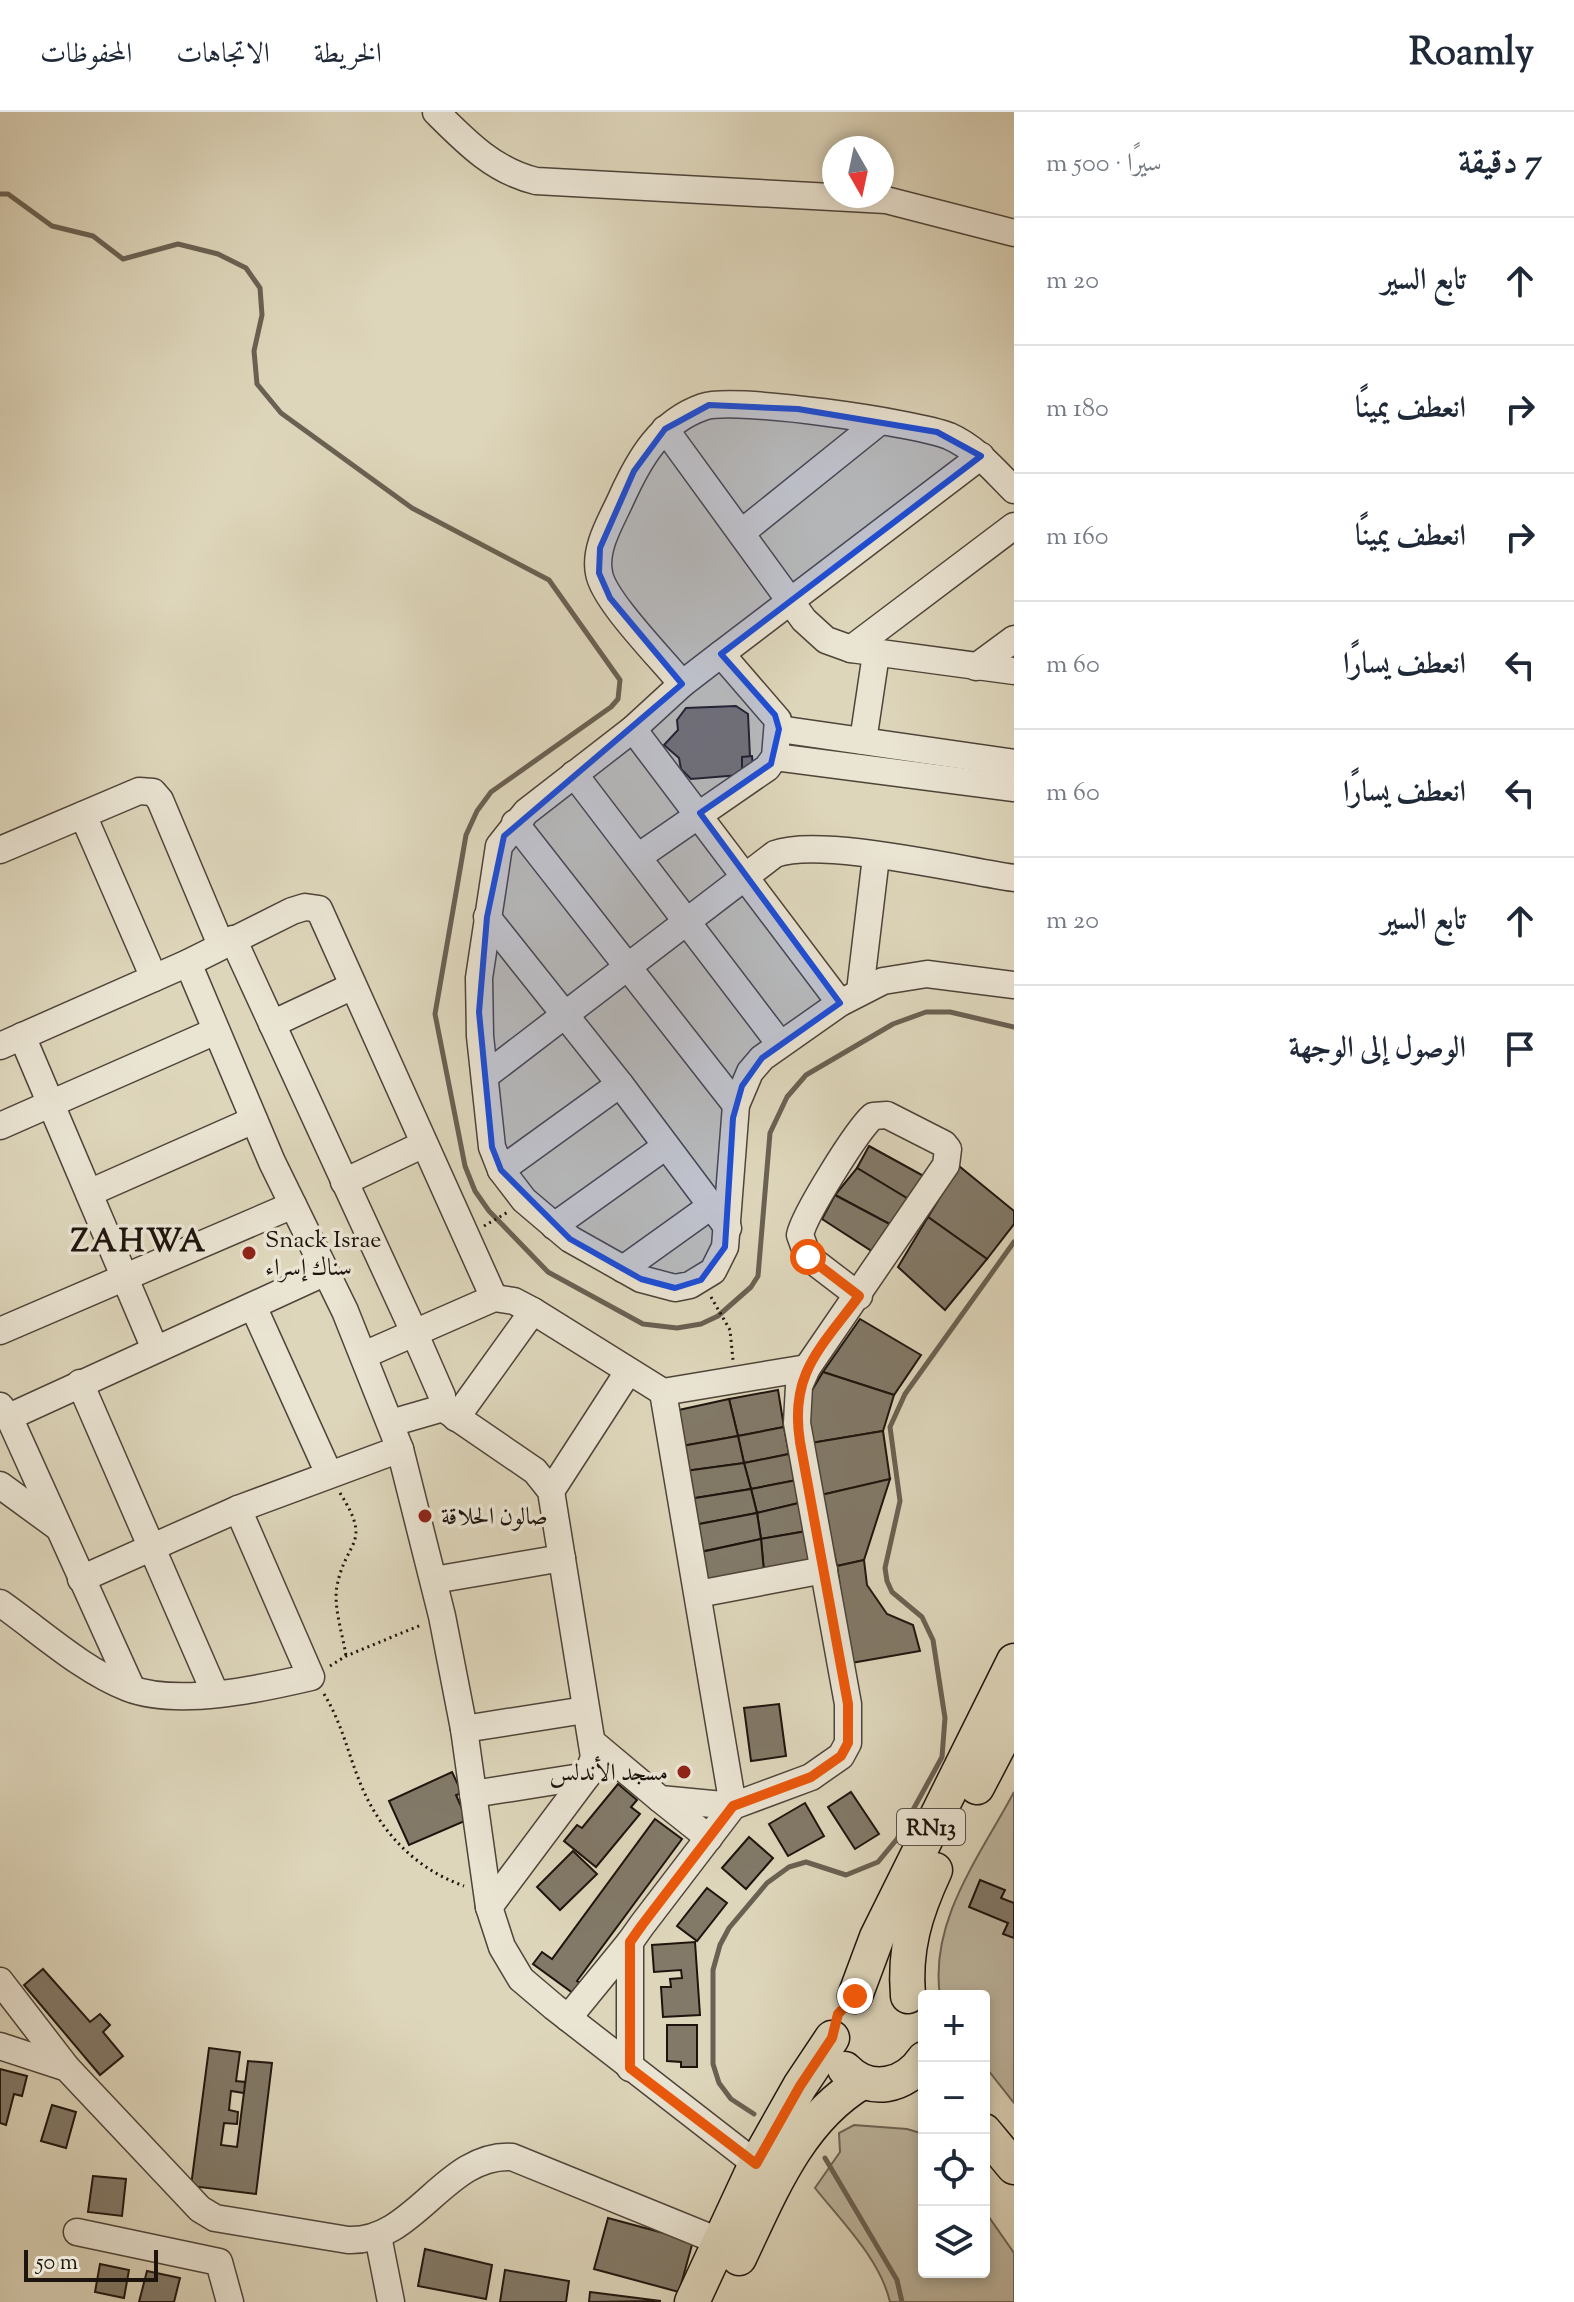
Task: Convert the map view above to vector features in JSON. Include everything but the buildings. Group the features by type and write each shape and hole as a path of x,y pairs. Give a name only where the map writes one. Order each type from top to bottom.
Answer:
{"main road":[{"name":"RN13","path":"692,2302 756,2164 800,2086 832,2038 838,2014 855,1996 877,1937 1014,1661"},
{"name":"RN13","path":"916,2005 908,1942 917,1908 1014,1716"},
{"name":"RN13","path":"855,1996 881,1989 916,2005"},
{"path":"832,2038 841,2064 862,2082 876,2085 917,2074"},
{"path":"718,2302 777,2180 811,2126 827,2105 862,2082"},
{"path":"990,2110 1014,2139"},
{"path":"986,2134 1014,2167"}],"street":[{"path":"436,112 492,163 514,176 536,181 886,200 1014,233"},
{"path":"682,684 610,598 599,573 600,548 634,471 665,429 700,408 719,404 798,409 937,432 981,456 1014,490"},
{"path":"741,533 879,422"},
{"path":"665,429 788,600 815,632 863,652 1014,671"},
{"path":"981,456 788,600 515,823 499,846 479,978 492,1147 501,1170 524,1200 554,1226 623,1269 656,1285 690,1285 713,1271 725,1247 736,1105 750,1072 780,1044 850,997 902,976 927,974 1014,985"},
{"path":"863,652 1014,526"},
{"path":"976,667 1014,639"},
{"path":"863,652 863,741"},
{"path":"638,857 767,768 775,757 779,729 775,715 721,654"},
{"path":"633,729 745,876 850,997"},
{"path":"779,729 1014,763"},
{"path":"775,757 1014,788"},
{"path":"574,774 780,1044"},
{"path":"0,850 139,791 153,792 160,800 227,942 272,1024 449,1413 535,1471 551,1491 592,1742 592,1767 488,1900"},
{"path":"83,815 154,978"},
{"path":"515,823 736,1105"},
{"path":"485,1076 745,876 775,854 788,849 822,849 1014,878"},
{"path":"850,997 876,857"},
{"path":"155,1349 53,1104 11,1041 188,963 292,911 313,906 325,917 422,1145 494,1298"},
{"path":"487,917 566,1014 728,1228"},
{"path":"188,963 254,1120 364,1355 400,1449 442,1616 464,1729 488,1900 511,1965 521,1979 568,2018 756,2164"},
{"path":"272,1024 353,986"},
{"path":"0,1126 216,1031"},
{"path":"501,1170 620,1084"},
{"path":"660,1799 733,1806 830,1767 848,1743 848,1704 797,1423 799,1386 807,1368 859,1296 948,1157 948,1149 939,1140 887,1115 873,1116 860,1130 806,1218 800,1235 808,1257 859,1296"},
{"path":"89,1193 254,1120"},
{"path":"344,1182 422,1145"},
{"path":"554,1226 666,1146"},
{"path":"0,1331 293,1205"},
{"path":"623,1269 711,1206"},
{"path":"132,1689 4,1412 80,1383 326,1272"},
{"path":"364,1355 494,1298 514,1301 533,1311 663,1392 807,1368"},
{"path":"253,1306 329,1474"},
{"path":"391,1423 449,1413 533,1311"},
{"path":"551,1491 628,1372"},
{"path":"80,1383 215,1693"},
{"path":"568,2018 733,1806 663,1392"},
{"path":"81,1579 238,1509 400,1449"},
{"path":"0,1485 59,1529"},
{"path":"0,1603 76,1657 132,1689 179,1695 215,1693 311,1677 238,1509"},
{"path":"434,1580 562,1558"},
{"path":"698,1594 824,1570"},
{"path":"464,1729 585,1710"},
{"path":"592,1742 709,1838"},
{"path":"473,1794 587,1776"},
{"path":"630,1942 630,2068"},
{"path":"0,1981 67,2068 200,2209 230,2222 348,2240 378,2236 476,2162 502,2156 512,2157 721,2242"},
{"path":"0,2046 67,2068"},
{"path":"230,2222 219,2262 230,2302"},
{"path":"77,2232 219,2262"},
{"path":"378,2236 391,2302"}],"path":[{"path":"482,1227 503,1215"},
{"path":"711,1297 730,1330 735,1380"},
{"path":"329,1474 357,1526 357,1538 337,1587 346,1656"},
{"path":"442,1616 346,1656 311,1677 341,1723 371,1806 404,1850 418,1864 488,1900"}],"highlighted area":[{"path":"709,405 798,409 937,432 981,456 721,654 775,715 779,729 771,764 700,813 840,1003 762,1058 742,1086 733,1118 725,1247 701,1280 675,1288 641,1279 570,1239 501,1170 492,1147 479,1012 487,917 504,836 682,684 610,598 599,573 600,548 634,471 665,429"}],"shaded area":[{"path":"1014,1792 1014,2103 990,2073 990,1990 940,1990 942,1941 960,1890"},
{"path":"854,2125 918,2132 918,2278 990,2278 990,2219 1014,2253 1014,2302 890,2302 869,2256 815,2188 840,2152 839,2133"}],"waterway":[{"path":"0,194 8,194 52,226 93,236 123,259 178,244 218,254 246,268 260,288 262,315 254,351 257,384 281,413 412,508 549,580 620,680 618,699 611,707 491,792 477,811 466,835 435,1014 465,1166 475,1191 489,1211 548,1272 643,1324 677,1328 701,1324 718,1316 751,1287 758,1276 770,1133 787,1097 806,1075 893,1024 926,1012 950,1012 1014,1027"},
{"path":"754,2114 731,2099 719,2083 713,2064 713,1970 720,1945 729,1928 767,1883 789,1867 806,1862 846,1875 878,1862 897,1839 942,1757 945,1718 933,1640 922,1617 892,1592 887,1581 885,1568 900,1501 890,1427 905,1394 1014,1242"},
{"path":"825,2158 897,2280 902,2302"}],"place":[{"name":"Snack Israe سناك إسراء","path":"249,1253"},
{"name":"صالون الحلاقة","path":"425,1516"},
{"name":"مسجد الأندلس","path":"684,1772"}],"district":[{"name":"ZAHWA","path":"139,1240"}],"route":[{"path":"808,1257 859,1296 807,1368 799,1386 797,1403 800,1442 848,1704 848,1743 830,1767 733,1806 630,1942 630,2068 756,2164 800,2086 832,2038 838,2014 855,1996"}]}
